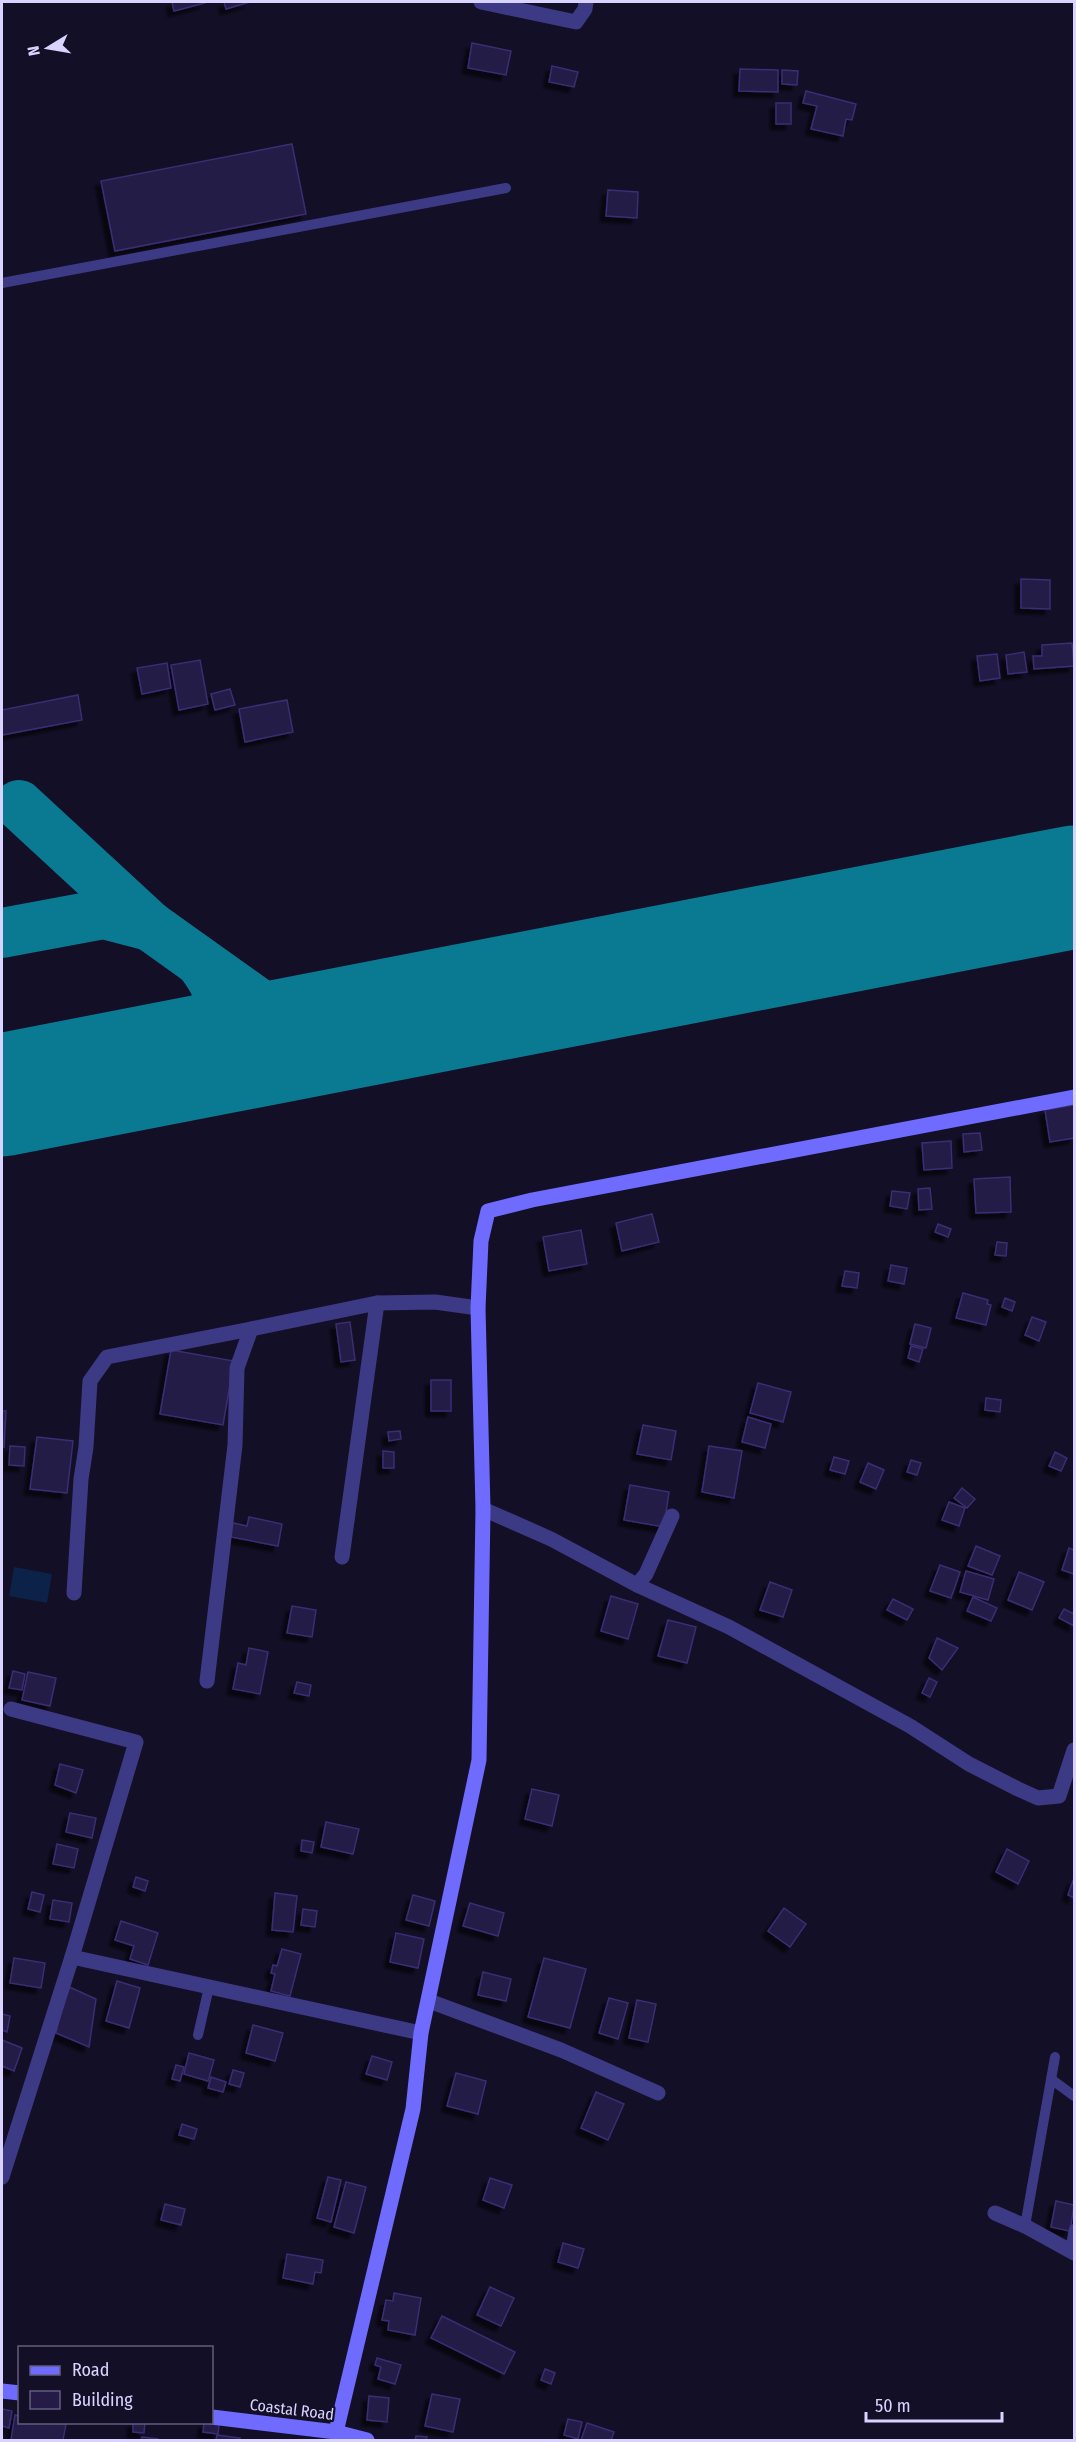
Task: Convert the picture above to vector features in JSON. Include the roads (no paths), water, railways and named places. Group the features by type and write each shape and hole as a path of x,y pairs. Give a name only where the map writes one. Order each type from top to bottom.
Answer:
{"street":[{"path":"481,2 576,22 585,9 586,2"},
{"path":"336,2432 412,2109 421,2033 479,1760 483,1509 478,1308 481,1241 488,1211 544,1197 1074,1097"},
{"path":"74,1593 90,1381 106,1357 377,1304 435,1302 478,1308"},
{"path":"342,1557 377,1304"},
{"path":"207,1681 235,1444 234,1406 237,1368 251,1329"},
{"path":"483,1509 550,1539 637,1585 729,1628 910,1726 969,1764 1038,1798 1059,1796 1074,1750"},
{"path":"637,1585 646,1574 672,1516"},
{"path":"2,2177 72,1957 136,1742 11,1709"},
{"path":"72,1957 421,2033"},
{"path":"429,2001 561,2050 658,2093"},
{"path":"995,2213 1025,2226 1072,2252"},
{"path":"2,2391 18,2393"},
{"name":"Coastal Road","path":"213,2417 336,2432 367,2440"}],"lane":[{"path":"2,283 506,188"},
{"path":"198,2035 208,1987"},
{"path":"1025,2226 1055,2057"},
{"path":"1051,2079 1074,2096"},
{"path":"1072,2252 1074,2229"}],"water":[{"path":"14,1567 52,1574 47,1603 9,1596"}]}
